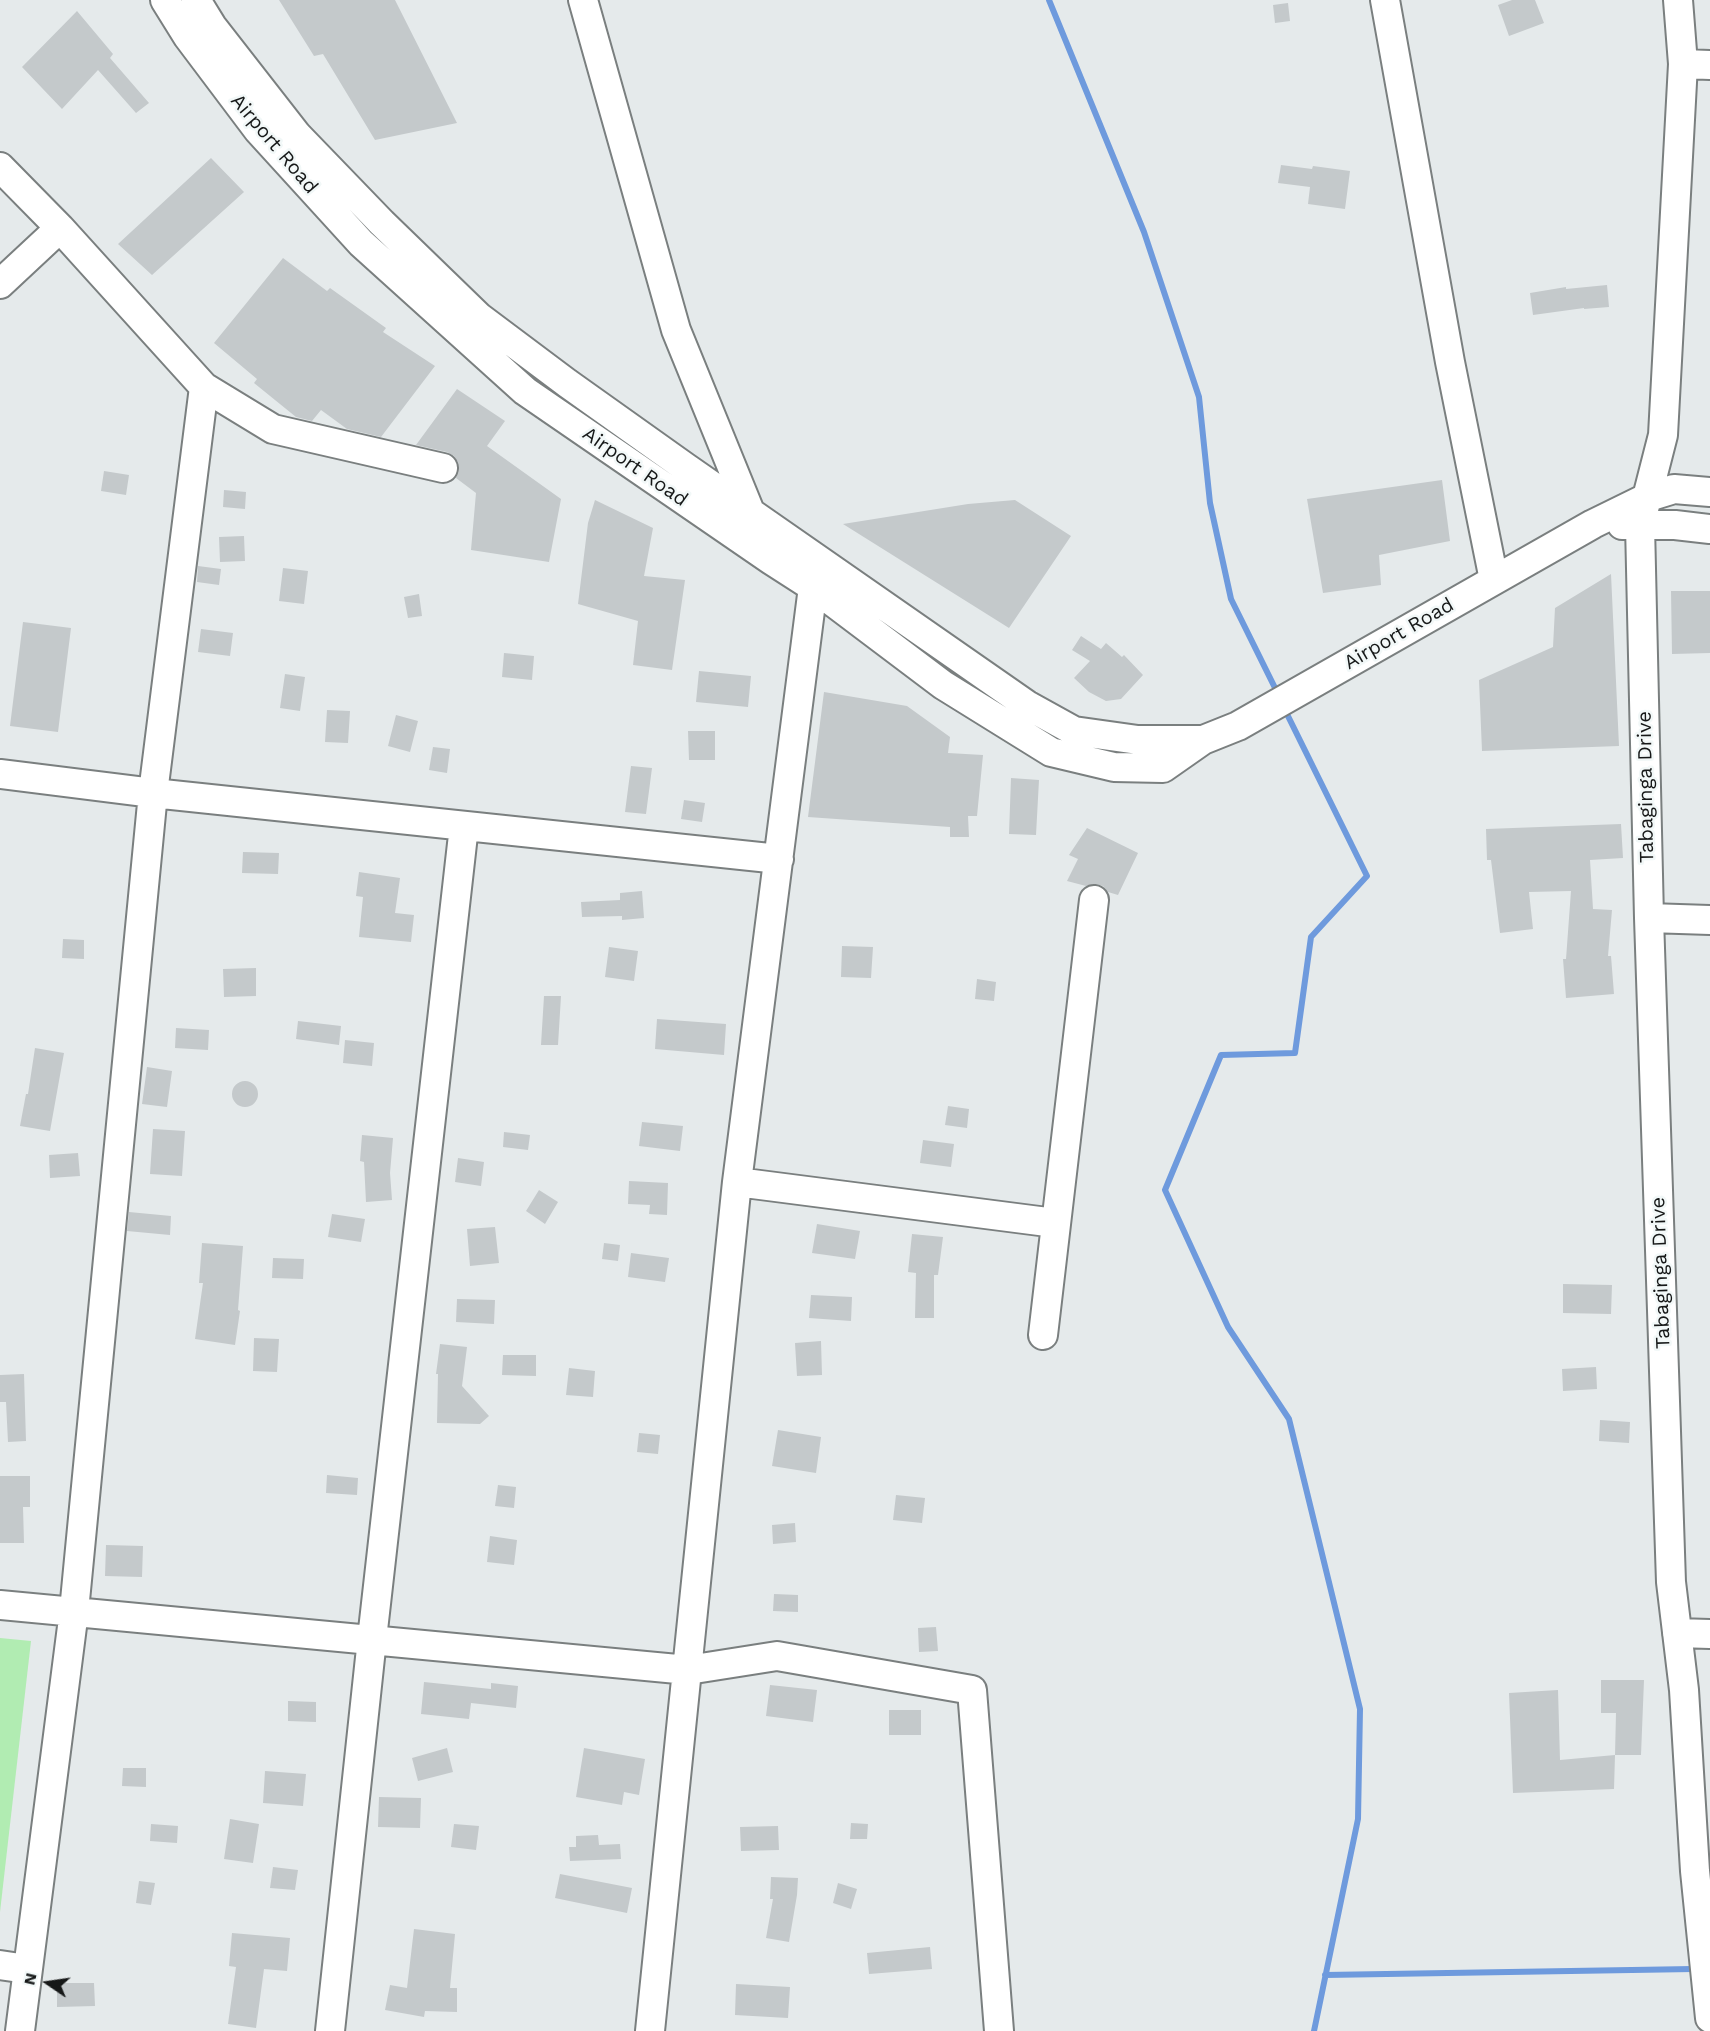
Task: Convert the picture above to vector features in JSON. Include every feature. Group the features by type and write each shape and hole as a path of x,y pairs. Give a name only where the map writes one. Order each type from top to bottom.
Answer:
{"street":[{"name":"Airport Road","path":"165,0 188,37 280,134 382,223 479,317 567,383 1027,705 1074,731 1138,740 1203,740"},
{"name":"Airport Road","path":"196,0 280,134 361,243 525,391 813,587 943,685 1052,752 1114,767 1163,768 1203,740 1238,726 1289,698 1593,524 1648,497 1674,489 1710,492"},
{"path":"583,0 676,330 771,560"},
{"path":"1385,0 1450,362 1494,580"},
{"name":"Tabaginga Drive","path":"1678,0 1697,64 1663,435 1641,525 1649,918 1671,1582 1684,1690 1695,1871 1709,2002"},
{"path":"0,167 60,228 204,387 273,429 443,468"},
{"path":"0,284 60,228"},
{"path":"20,2031 13,1967 74,1611 153,793 204,387"},
{"path":"1593,524 1675,525 1710,529"},
{"path":"650,2031 737,1182 813,587 814,557"},
{"path":"0,774 153,793 779,859"},
{"path":"330,2031 464,826"},
{"path":"1043,1335 1094,900"},
{"path":"1649,918 1710,920"},
{"path":"737,1182 1055,1223"},
{"path":"0,1605 688,1670 777,1656 972,1690 999,2031"},
{"path":"1677,1634 1710,1634"}],"green space":[{"path":"0,1638 31,1641 0,1912"}],"building":[{"path":"279,0 395,0 457,123 375,140 323,54 314,56"},
{"path":"1512,0 1535,0 1544,23 1509,36 1498,5"},
{"path":"1288,3 1290,21 1275,23 1273,5"},
{"path":"77,11 113,54 110,58 149,103 136,113 98,70 62,109 22,67"},
{"path":"211,158 244,192 152,275 118,244"},
{"path":"1281,165 1350,171 1345,209 1308,204 1310,187 1278,183"},
{"path":"283,258 327,291 330,288 386,328 383,332 435,366 381,437 347,429 321,410 312,421 296,417 254,383 257,379 214,343"},
{"path":"1607,285 1609,307 1533,315 1530,293 1566,287 1566,289"},
{"path":"457,389 505,421 487,446 561,499 549,562 471,550 476,493 456,478 459,464 454,456 447,452 416,445"},
{"path":"104,471 129,475 126,495 101,491"},
{"path":"1442,480 1450,541 1379,555 1381,585 1323,593 1307,499"},
{"path":"224,490 246,492 245,509 223,507"},
{"path":"595,500 653,528 644,576 685,580 672,670 633,665 638,621 578,604 588,523"},
{"path":"1015,500 1071,536 1009,628 843,524 968,504"},
{"path":"244,536 245,561 220,562 219,537"},
{"path":"198,566 221,569 219,585 197,582"},
{"path":"283,568 308,571 304,604 279,601"},
{"path":"1611,574 1619,746 1482,751 1479,680 1553,647 1555,608"},
{"path":"1671,591 1710,591 1710,653 1672,654"},
{"path":"419,594 422,616 408,618 404,597"},
{"path":"23,622 71,628 58,732 10,726"},
{"path":"201,629 233,633 230,656 198,652"},
{"path":"1081,636 1101,649 1106,643 1122,657 1124,655 1143,675 1121,699 1106,701 1089,692 1074,678 1090,661 1072,650"},
{"path":"504,653 534,656 532,680 502,677"},
{"path":"699,671 751,676 748,707 696,702"},
{"path":"285,674 305,677 300,711 280,708"},
{"path":"824,692 907,706 950,737 948,753 983,755 977,816 968,816 969,837 950,837 950,827 808,817"},
{"path":"327,710 350,711 348,743 325,742"},
{"path":"396,715 418,721 410,752 388,746"},
{"path":"688,731 715,731 715,760 689,760"},
{"path":"433,747 450,749 447,773 429,770"},
{"path":"631,766 652,768 646,814 625,812"},
{"path":"1011,778 1039,780 1036,835 1009,834"},
{"path":"684,800 705,803 702,822 681,819"},
{"path":"1621,824 1623,858 1590,860 1593,909 1612,910 1608,956 1611,956 1614,994 1566,998 1563,959 1566,959 1571,891 1529,892 1533,929 1500,933 1491,860 1487,860 1486,829"},
{"path":"1087,828 1138,853 1118,895 1096,884 1086,886 1067,881 1078,859 1069,855"},
{"path":"243,852 279,853 278,874 242,873"},
{"path":"359,872 400,878 395,913 414,915 411,942 359,937 363,897 356,896"},
{"path":"642,891 644,918 622,920 622,916 582,917 581,902 620,900 620,893"},
{"path":"63,939 84,940 84,959 62,958"},
{"path":"842,946 873,947 871,978 841,977"},
{"path":"609,947 638,951 634,981 605,977"},
{"path":"256,968 256,996 224,997 223,969"},
{"path":"977,979 996,982 994,1001 975,999"},
{"path":"544,996 561,996 558,1045 541,1045"},
{"path":"657,1019 726,1024 724,1055 655,1049"},
{"path":"298,1021 341,1026 339,1045 296,1039"},
{"path":"176,1028 209,1030 208,1050 175,1048"},
{"path":"345,1040 374,1043 372,1066 343,1063"},
{"path":"35,1048 64,1053 50,1131 20,1126 26,1094 28,1094"},
{"path":"147,1067 172,1071 167,1107 142,1104"},
{"path":"245,1081 254,1085 258,1094 254,1103 245,1107 236,1103 232,1094 236,1085"},
{"path":"948,1106 969,1109 967,1128 945,1125"},
{"path":"642,1122 683,1126 680,1151 639,1146"},
{"path":"153,1129 185,1131 182,1176 150,1174"},
{"path":"504,1132 530,1135 528,1150 503,1147"},
{"path":"362,1135 393,1138 390,1173 392,1200 366,1202 364,1162 360,1161"},
{"path":"923,1140 954,1144 951,1167 920,1163"},
{"path":"78,1153 80,1176 50,1178 49,1155"},
{"path":"458,1158 484,1162 481,1186 455,1182"},
{"path":"629,1181 668,1183 667,1215 649,1214 650,1205 628,1204"},
{"path":"539,1190 558,1202 545,1224 526,1211"},
{"path":"129,1212 171,1216 170,1235 127,1231"},
{"path":"332,1214 365,1219 361,1242 328,1237"},
{"path":"817,1224 860,1231 855,1259 812,1253"},
{"path":"495,1227 499,1263 470,1266 467,1229"},
{"path":"912,1234 943,1237 938,1275 934,1275 934,1318 915,1318 916,1273 908,1272"},
{"path":"202,1243 243,1246 238,1310 240,1311 235,1345 195,1339 203,1283 199,1283"},
{"path":"604,1243 620,1245 618,1261 602,1259"},
{"path":"631,1253 669,1258 665,1282 628,1277"},
{"path":"273,1258 304,1259 303,1279 272,1278"},
{"path":"1563,1284 1612,1285 1611,1314 1563,1313"},
{"path":"811,1295 852,1297 851,1321 809,1318"},
{"path":"457,1299 495,1300 494,1324 456,1322"},
{"path":"254,1338 279,1339 277,1372 253,1371"},
{"path":"821,1341 822,1375 797,1376 795,1343"},
{"path":"440,1344 467,1347 462,1386 489,1416 480,1424 437,1423 438,1374 436,1374"},
{"path":"503,1355 536,1355 536,1376 502,1375"},
{"path":"1596,1367 1597,1389 1563,1391 1562,1369"},
{"path":"569,1368 595,1371 593,1397 566,1395"},
{"path":"24,1374 26,1441 8,1442 6,1402 0,1402 0,1375"},
{"path":"1600,1420 1630,1422 1629,1443 1599,1441"},
{"path":"778,1430 821,1437 816,1473 772,1466"},
{"path":"639,1433 660,1435 658,1454 637,1452"},
{"path":"327,1475 358,1478 357,1495 326,1493"},
{"path":"0,1476 30,1476 30,1507 23,1507 24,1543 0,1543"},
{"path":"498,1485 516,1487 514,1508 495,1506"},
{"path":"896,1495 925,1498 922,1523 893,1520"},
{"path":"795,1523 796,1542 773,1544 772,1525"},
{"path":"490,1536 517,1540 514,1565 487,1562"},
{"path":"106,1545 143,1546 142,1577 105,1576"},
{"path":"774,1594 798,1595 798,1612 773,1611"},
{"path":"936,1627 938,1651 919,1652 918,1628"},
{"path":"1601,1680 1644,1680 1641,1755 1615,1755 1616,1713 1601,1713"},
{"path":"424,1682 491,1689 491,1683 518,1686 516,1708 471,1703 469,1719 421,1714"},
{"path":"770,1685 817,1690 813,1722 766,1716"},
{"path":"1558,1690 1560,1760 1615,1755 1614,1789 1513,1793 1509,1693"},
{"path":"288,1701 316,1702 316,1722 288,1721"},
{"path":"889,1710 921,1710 921,1735 889,1735"},
{"path":"447,1748 453,1772 418,1781 412,1758"},
{"path":"584,1748 645,1759 639,1795 624,1792 622,1805 576,1797"},
{"path":"123,1768 146,1768 146,1787 122,1786"},
{"path":"265,1771 306,1774 303,1806 263,1803"},
{"path":"379,1797 421,1798 420,1828 378,1827"},
{"path":"230,1819 259,1824 253,1863 224,1859"},
{"path":"851,1823 868,1824 867,1839 850,1839"},
{"path":"151,1824 178,1826 177,1843 150,1841"},
{"path":"454,1824 479,1826 476,1850 451,1847"},
{"path":"778,1826 779,1850 741,1851 740,1827"},
{"path":"598,1835 599,1845 620,1844 621,1859 570,1861 569,1847 576,1847 576,1836"},
{"path":"273,1867 298,1870 295,1890 270,1888"},
{"path":"560,1874 632,1888 627,1913 555,1898"},
{"path":"771,1877 798,1878 789,1942 766,1938 773,1899 770,1899"},
{"path":"139,1881 155,1883 151,1905 136,1903"},
{"path":"838,1883 857,1889 851,1909 833,1903"},
{"path":"414,1929 455,1934 450,1988 457,1988 457,2012 425,2011 424,2017 385,2010 390,1985 407,1988"},
{"path":"232,1933 290,1938 287,1971 264,1969 256,2028 228,2024 236,1967 229,1966"},
{"path":"930,1947 932,1969 869,1974 867,1953"},
{"path":"57,1983 94,1983 95,2006 57,2007"},
{"path":"736,1984 790,1987 788,2018 735,2015"}],"waterway":[{"path":"1049,0 1144,232 1199,397 1210,503 1231,599 1279,696"},
{"path":"1284,708 1367,876 1311,937 1295,1053 1221,1055 1165,1190 1228,1327 1289,1419 1360,1709 1358,1819 1314,2031"},
{"path":"1325,1975 1693,1969"}]}
